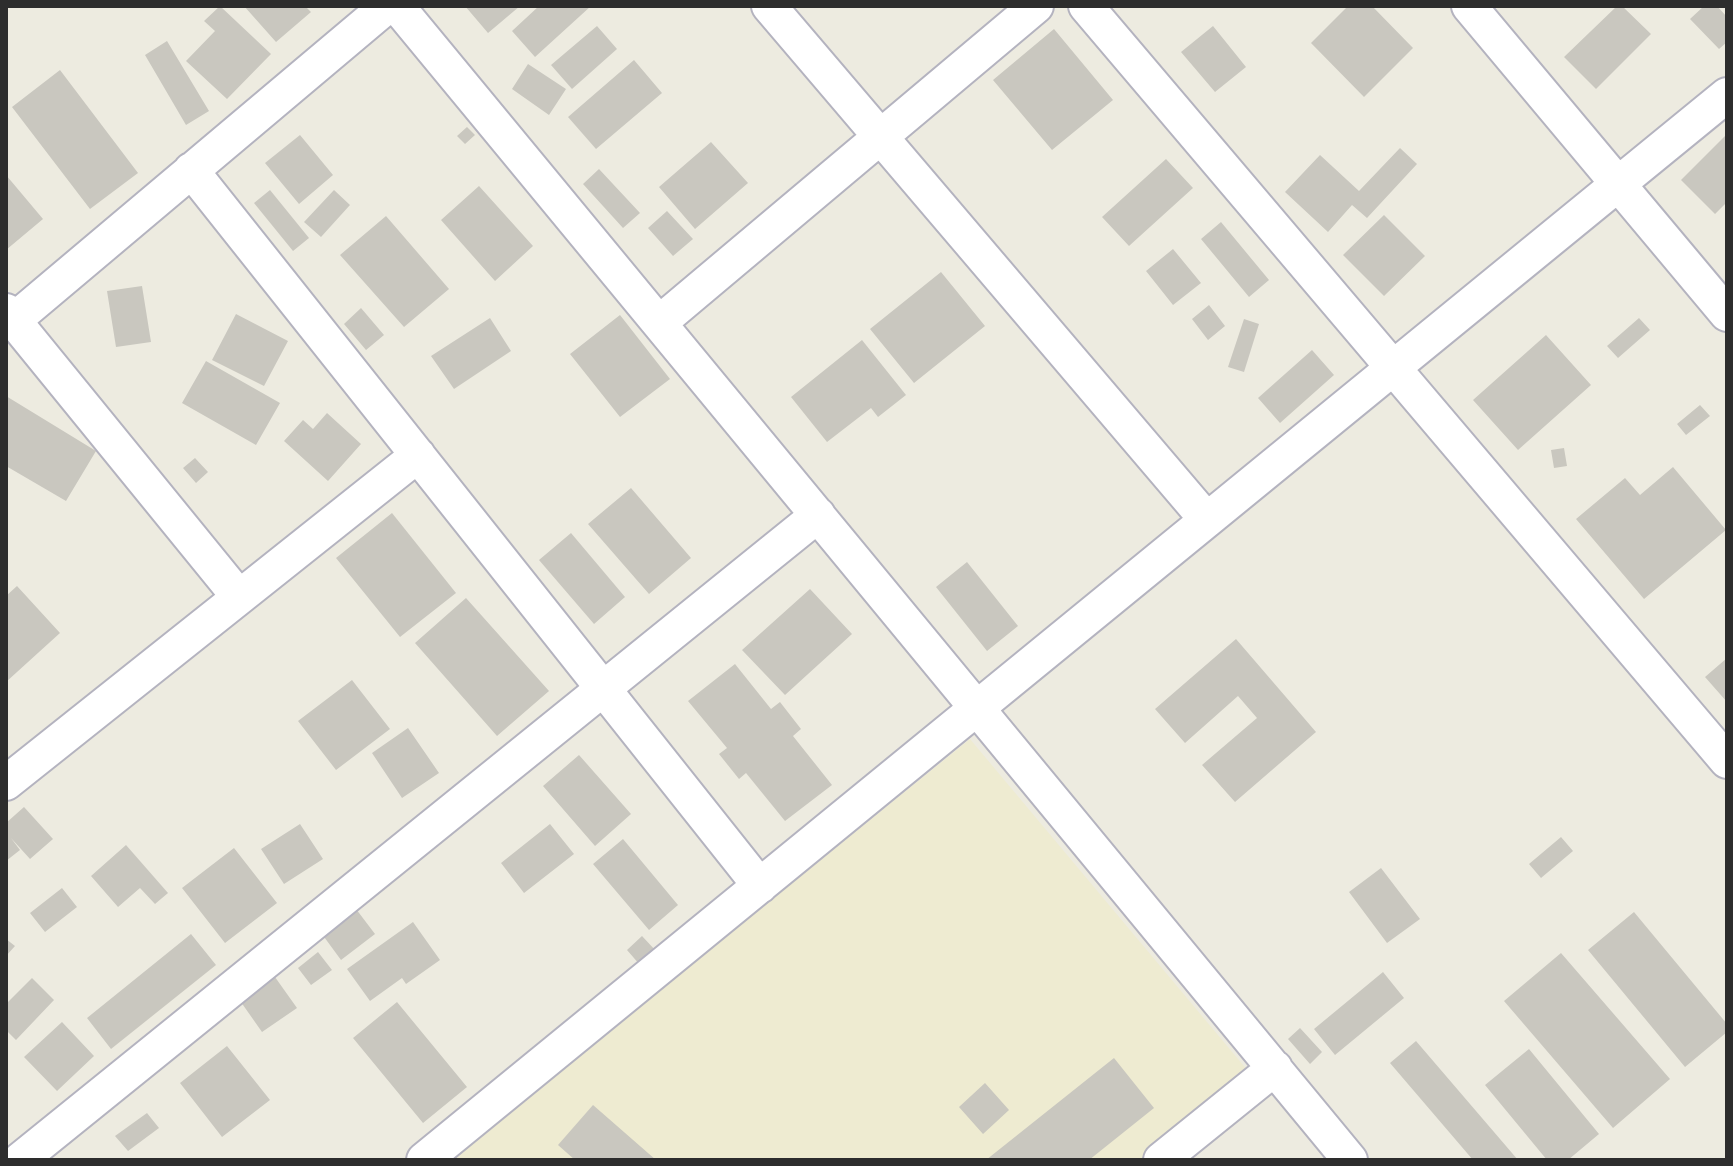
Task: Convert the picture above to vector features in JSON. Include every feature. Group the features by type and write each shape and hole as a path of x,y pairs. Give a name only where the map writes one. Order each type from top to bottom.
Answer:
{"street":[{"path":"239,597 10,316 387,6"},
{"path":"397,6 1350,1160"},
{"path":"769,6 1207,520"},
{"path":"659,323 1036,6"},
{"path":"1086,6 1727,761"},
{"path":"1469,6 1727,314"},
{"path":"424,1160 1727,95"},
{"path":"191,170 760,886"},
{"path":"6,783 418,455"},
{"path":"20,1160 818,515"},
{"path":"1161,1160 1275,1068"}],"shaded area":[{"path":"970,739 1264,1090 1175,1160 450,1160"}],"building":[{"path":"220,6 271,54 227,99 186,61 215,31 204,21"},
{"path":"244,6 305,6 311,12 276,42"},
{"path":"465,6 520,6 488,33"},
{"path":"539,6 591,6 535,57 512,31"},
{"path":"1348,6 1372,6 1413,48 1364,97 1311,43"},
{"path":"1617,6 1622,6 1651,34 1596,89 1564,57"},
{"path":"1704,6 1717,6 1727,17 1727,42 1719,49 1690,19"},
{"path":"597,26 617,49 572,89 551,65"},
{"path":"1213,26 1246,67 1215,92 1181,52"},
{"path":"1054,29 1113,100 1052,150 993,80"},
{"path":"167,41 209,111 186,125 145,55"},
{"path":"634,60 662,93 596,149 568,117"},
{"path":"528,64 566,89 549,115 512,89"},
{"path":"60,70 138,173 90,209 12,107"},
{"path":"467,127 475,135 465,144 457,136"},
{"path":"1727,134 1727,202 1715,214 1681,180"},
{"path":"300,135 333,175 299,204 265,163"},
{"path":"711,142 748,183 695,229 659,187"},
{"path":"1400,148 1417,164 1367,218 1352,205 1328,232 1285,192 1320,155 1359,191"},
{"path":"1166,159 1193,188 1129,246 1102,217"},
{"path":"599,169 640,213 623,228 583,184"},
{"path":"6,175 43,219 6,250"},
{"path":"479,186 533,246 495,281 441,220"},
{"path":"270,190 309,238 293,251 254,203"},
{"path":"334,190 350,205 321,237 304,222"},
{"path":"667,211 693,239 673,256 648,228"},
{"path":"1384,215 1425,256 1384,296 1343,255"},
{"path":"386,216 449,289 404,327 340,255"},
{"path":"1221,222 1269,280 1249,297 1201,239"},
{"path":"1173,249 1201,283 1173,305 1146,271"},
{"path":"941,272 985,326 914,383 870,329"},
{"path":"142,286 151,342 116,347 107,291"},
{"path":"1209,305 1225,326 1208,340 1192,319"},
{"path":"361,308 384,335 366,350 344,324"},
{"path":"236,314 288,341 264,386 212,360"},
{"path":"620,315 670,379 620,417 570,354"},
{"path":"490,318 511,351 454,389 431,356"},
{"path":"1639,318 1650,330 1618,358 1607,346"},
{"path":"1244,319 1259,324 1244,372 1228,367"},
{"path":"1546,335 1591,385 1518,450 1473,400"},
{"path":"862,340 906,395 878,417 871,408 827,442 791,397"},
{"path":"1312,350 1334,375 1280,423 1258,398"},
{"path":"206,361 280,403 256,445 182,403"},
{"path":"6,396 96,451 66,501 6,466"},
{"path":"1700,405 1710,416 1686,435 1677,424"},
{"path":"327,413 361,444 328,481 284,441 303,420 313,429"},
{"path":"1564,448 1567,466 1554,468 1551,450"},
{"path":"195,458 208,472 196,483 183,468"},
{"path":"1673,467 1726,530 1644,599 1576,519 1625,478 1640,495"},
{"path":"631,488 691,558 649,594 588,524"},
{"path":"392,513 456,593 400,637 336,558"},
{"path":"571,533 625,597 594,624 539,560"},
{"path":"967,562 1018,626 987,651 936,587"},
{"path":"17,586 60,633 6,682 6,596"},
{"path":"810,589 852,634 785,695 742,650"},
{"path":"466,598 549,691 497,736 415,643"},
{"path":"1236,639 1316,732 1235,802 1202,765 1257,718 1238,696 1185,743 1155,709"},
{"path":"1727,658 1727,702 1705,677"},
{"path":"735,664 771,709 780,702 801,729 793,736 832,785 785,821 746,773 739,779 719,754 727,748 688,701"},
{"path":"352,680 390,729 336,770 298,721"},
{"path":"408,728 439,773 402,798 372,753"},
{"path":"579,755 631,814 595,846 543,786"},
{"path":"24,807 53,839 30,859 11,838 20,850 6,861 6,823"},
{"path":"300,824 323,859 284,884 261,849"},
{"path":"550,824 574,854 524,893 501,863"},
{"path":"1561,837 1573,851 1541,878 1529,864"},
{"path":"623,839 678,905 649,930 593,864"},
{"path":"126,845 168,893 155,904 140,888 118,907 91,876"},
{"path":"234,848 277,903 225,943 182,888"},
{"path":"1381,868 1420,919 1387,943 1349,892"},
{"path":"62,888 77,907 45,932 30,913"},
{"path":"353,905 375,934 341,960 319,930"},
{"path":"1634,912 1727,1024 1727,1032 1685,1067 1588,950"},
{"path":"413,922 440,960 406,984 402,978 370,1001 347,969"},
{"path":"191,934 216,965 111,1049 87,1018"},
{"path":"642,936 656,951 640,965 627,950"},
{"path":"6,939 15,946 6,956"},
{"path":"318,952 332,970 311,985 298,968"},
{"path":"1561,953 1670,1079 1613,1128 1504,1001"},
{"path":"270,970 297,1008 262,1032 236,995"},
{"path":"1383,972 1404,998 1335,1055 1314,1029"},
{"path":"32,978 54,1000 16,1040 6,1030 6,1004"},
{"path":"397,1002 467,1087 423,1123 353,1038"},
{"path":"62,1022 94,1056 57,1091 24,1057"},
{"path":"1300,1028 1322,1052 1310,1064 1288,1039"},
{"path":"1416,1041 1518,1160 1473,1160 1390,1063"},
{"path":"227,1046 270,1100 222,1137 180,1083"},
{"path":"1529,1049 1599,1134 1568,1160 1547,1160 1485,1085"},
{"path":"1114,1058 1154,1108 1089,1160 986,1160"},
{"path":"985,1083 1009,1110 983,1134 959,1107"},
{"path":"593,1105 656,1160 575,1160 558,1145"},
{"path":"147,1113 159,1128 128,1151 115,1136"}]}
